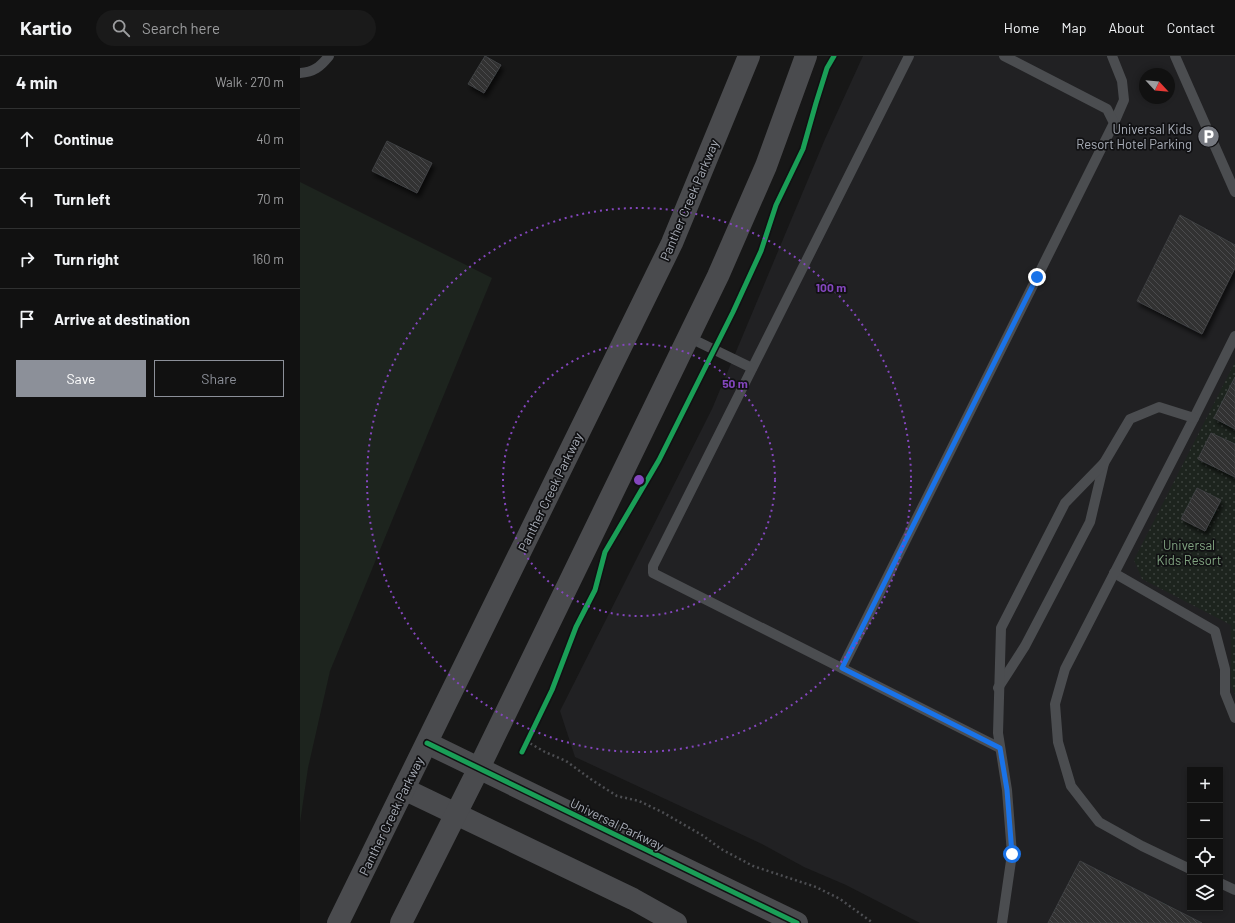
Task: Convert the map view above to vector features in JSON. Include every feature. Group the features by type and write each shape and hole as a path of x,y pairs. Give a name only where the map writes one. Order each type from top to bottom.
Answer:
{"main road":[{"name":"Panther Creek Parkway","path":"338,923 672,244 749,56"},
{"path":"401,923 479,768 718,276 762,173 806,56"},
{"name":"Universal Parkway","path":"427,744 797,923"},
{"path":"404,789 633,899 676,923"}],"lane":[{"path":"300,73 311,72 325,62 329,56"},
{"path":"909,56 653,566 653,574 1000,748"},
{"path":"1004,56 1108,109 1114,123"},
{"path":"842,668 1114,123 1124,100 1122,81 1112,56"},
{"path":"1175,56 1235,192"},
{"path":"1187,868 1142,846 1099,822 1071,786 1058,742 1055,704 1065,668 1235,336"},
{"path":"688,337 752,368"},
{"path":"1002,923 1012,854 1007,790 998,733 998,688 1001,628 1065,503 1104,463 1130,419 1158,407 1194,418"},
{"path":"998,688 1025,646 1090,522 1104,463"},
{"path":"1114,573 1215,631 1225,669 1224,693 1235,718"},
{"path":"1223,884 1235,890"}],"path":[{"path":"529,735 525,744 566,761 617,796 638,802 662,812 702,834 721,849 753,866 816,887 840,899 873,923"}],"shaded area":[{"path":"863,56 1235,56 1235,923 920,923 846,885 804,867 762,844 575,757 560,711 712,409 825,139"}],"green space":[{"path":"300,182 492,278 330,671 308,768 300,823"},
{"name":"Universal Kids Resort","path":"1235,362 1235,694 1231,685 1231,625 1142,579 1134,560"}],"building":[{"path":"485,56 501,65 484,93 468,84"},
{"path":"387,141 432,163 417,193 372,171"},
{"path":"1180,215 1235,245 1235,268 1202,334 1137,301"},
{"path":"1235,377 1235,429 1214,418"},
{"path":"1211,433 1235,444 1235,477 1198,459"},
{"path":"1197,488 1221,500 1205,531 1181,519"},
{"path":"1080,861 1202,923 1048,923"}],"cycle path":[{"path":"522,752 552,690 576,627 595,590 605,552 659,460 733,312 761,251 776,205 803,149 827,68 834,56"},
{"path":"427,743 797,923"}],"place":[{"name":"Universal Kids Resort Hotel Parking","path":"1208,136"}],"route":[{"path":"1012,854 1007,790 1000,748 842,668 1037,277"}]}
